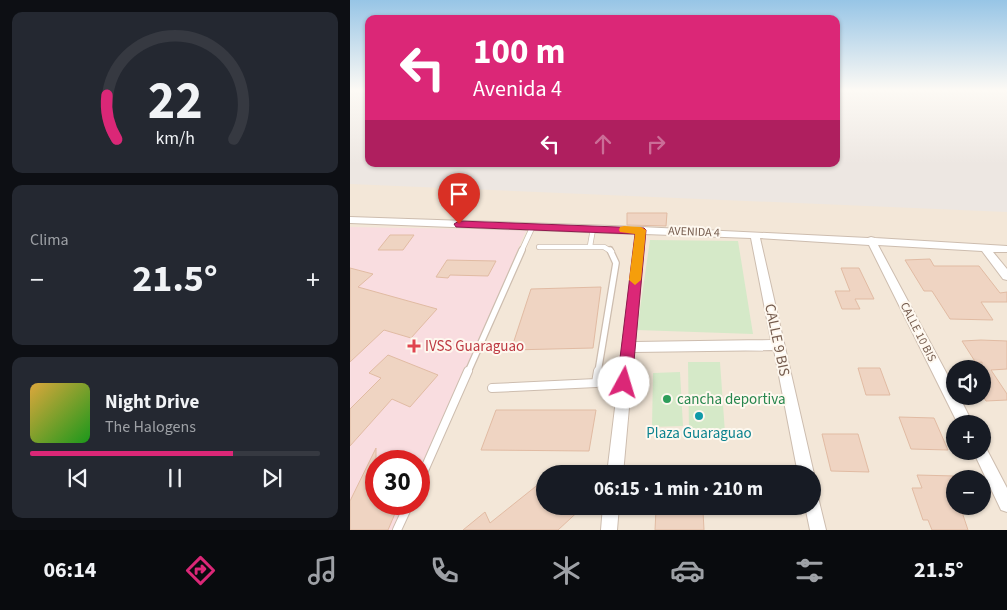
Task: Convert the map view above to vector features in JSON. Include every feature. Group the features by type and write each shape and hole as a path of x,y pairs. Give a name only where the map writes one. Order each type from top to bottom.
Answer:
{"street":[{"name":"AVENIDA 4","path":"350,220 871,240 1007,249"},
{"path":"616,465 641,230"},
{"name":"CALLE 9 BIS","path":"755,235 804,465"},
{"name":"CALLE 10 BIS","path":"871,240 961,415"},
{"path":"984,247 1007,276"},
{"path":"628,347 778,345"},
{"path":"985,460 1007,504"},
{"path":"609,530 610,515"},
{"path":"815,515 818,530"}],"lane":[{"path":"430,457 532,228"},
{"path":"590,246 594,229"},
{"path":"492,388 596,384 616,263 612,250 604,247 590,246 538,247"},
{"path":"397,530 404,515"}],"shaded area":[{"path":"350,115 365,115 365,167 840,167 840,115 1007,115 1007,530 350,530"},
{"path":"350,115 365,115 365,167 840,167 840,115 1007,115 1007,212 350,184"},
{"name":"IVSS Guaraguao","path":"350,227 526,230 430,461 430,450 365,450 365,515 407,515 401,530 350,530"}],"green space":[{"path":"650,240 738,241 753,334 637,330"},
{"path":"688,362 720,362 725,433 689,432"},
{"name":"cancha deportiva","path":"680,372 683,426 652,427 653,373"}],"building":[{"path":"627,213 667,213 666,226 627,225"},
{"path":"390,235 414,235 403,250 378,250"},
{"path":"930,259 934,266 979,266 1000,293 1007,292 1007,302 981,302 993,320 950,319 932,291 924,291 905,260"},
{"path":"447,260 496,261 488,276 450,275 448,278 436,277"},
{"path":"350,268 373,274 358,287 437,309 411,338 384,330 350,362"},
{"path":"841,268 859,268 874,299 855,299 860,309 842,309 835,291 850,291"},
{"path":"601,287 593,348 511,350 531,289"},
{"path":"962,341 1007,341 1007,369 991,370 991,360 974,360"},
{"path":"388,355 438,375 410,407 392,399 350,446 350,409 381,378 369,373"},
{"path":"858,368 880,368 890,395 866,395"},
{"path":"991,370 1007,394 1007,400 991,401"},
{"path":"496,410 596,410 589,451 481,450"},
{"path":"899,417 934,418 946,445 946,450 911,449"},
{"path":"822,434 858,434 869,472 831,471"},
{"path":"365,470 365,515 394,515 388,530 350,530 350,501"},
{"path":"917,475 946,476 946,515 963,515 968,530 932,530 928,520 923,520 912,488 922,488"},
{"path":"536,486 536,515 574,515 558,530 463,530 485,512 490,523"},
{"path":"656,515 703,515 704,530 655,530"}],"slow traffic":[{"path":"624,230 641,230 635,280"}],"place":[{"name":"IVSS Guaraguao","path":"414,346"},
{"name":"cancha deportiva","path":"667,399"},
{"name":"Plaza Guaraguao","path":"699,416"}],"route":[{"path":"459,224 532,228 641,230 624,383"}]}
